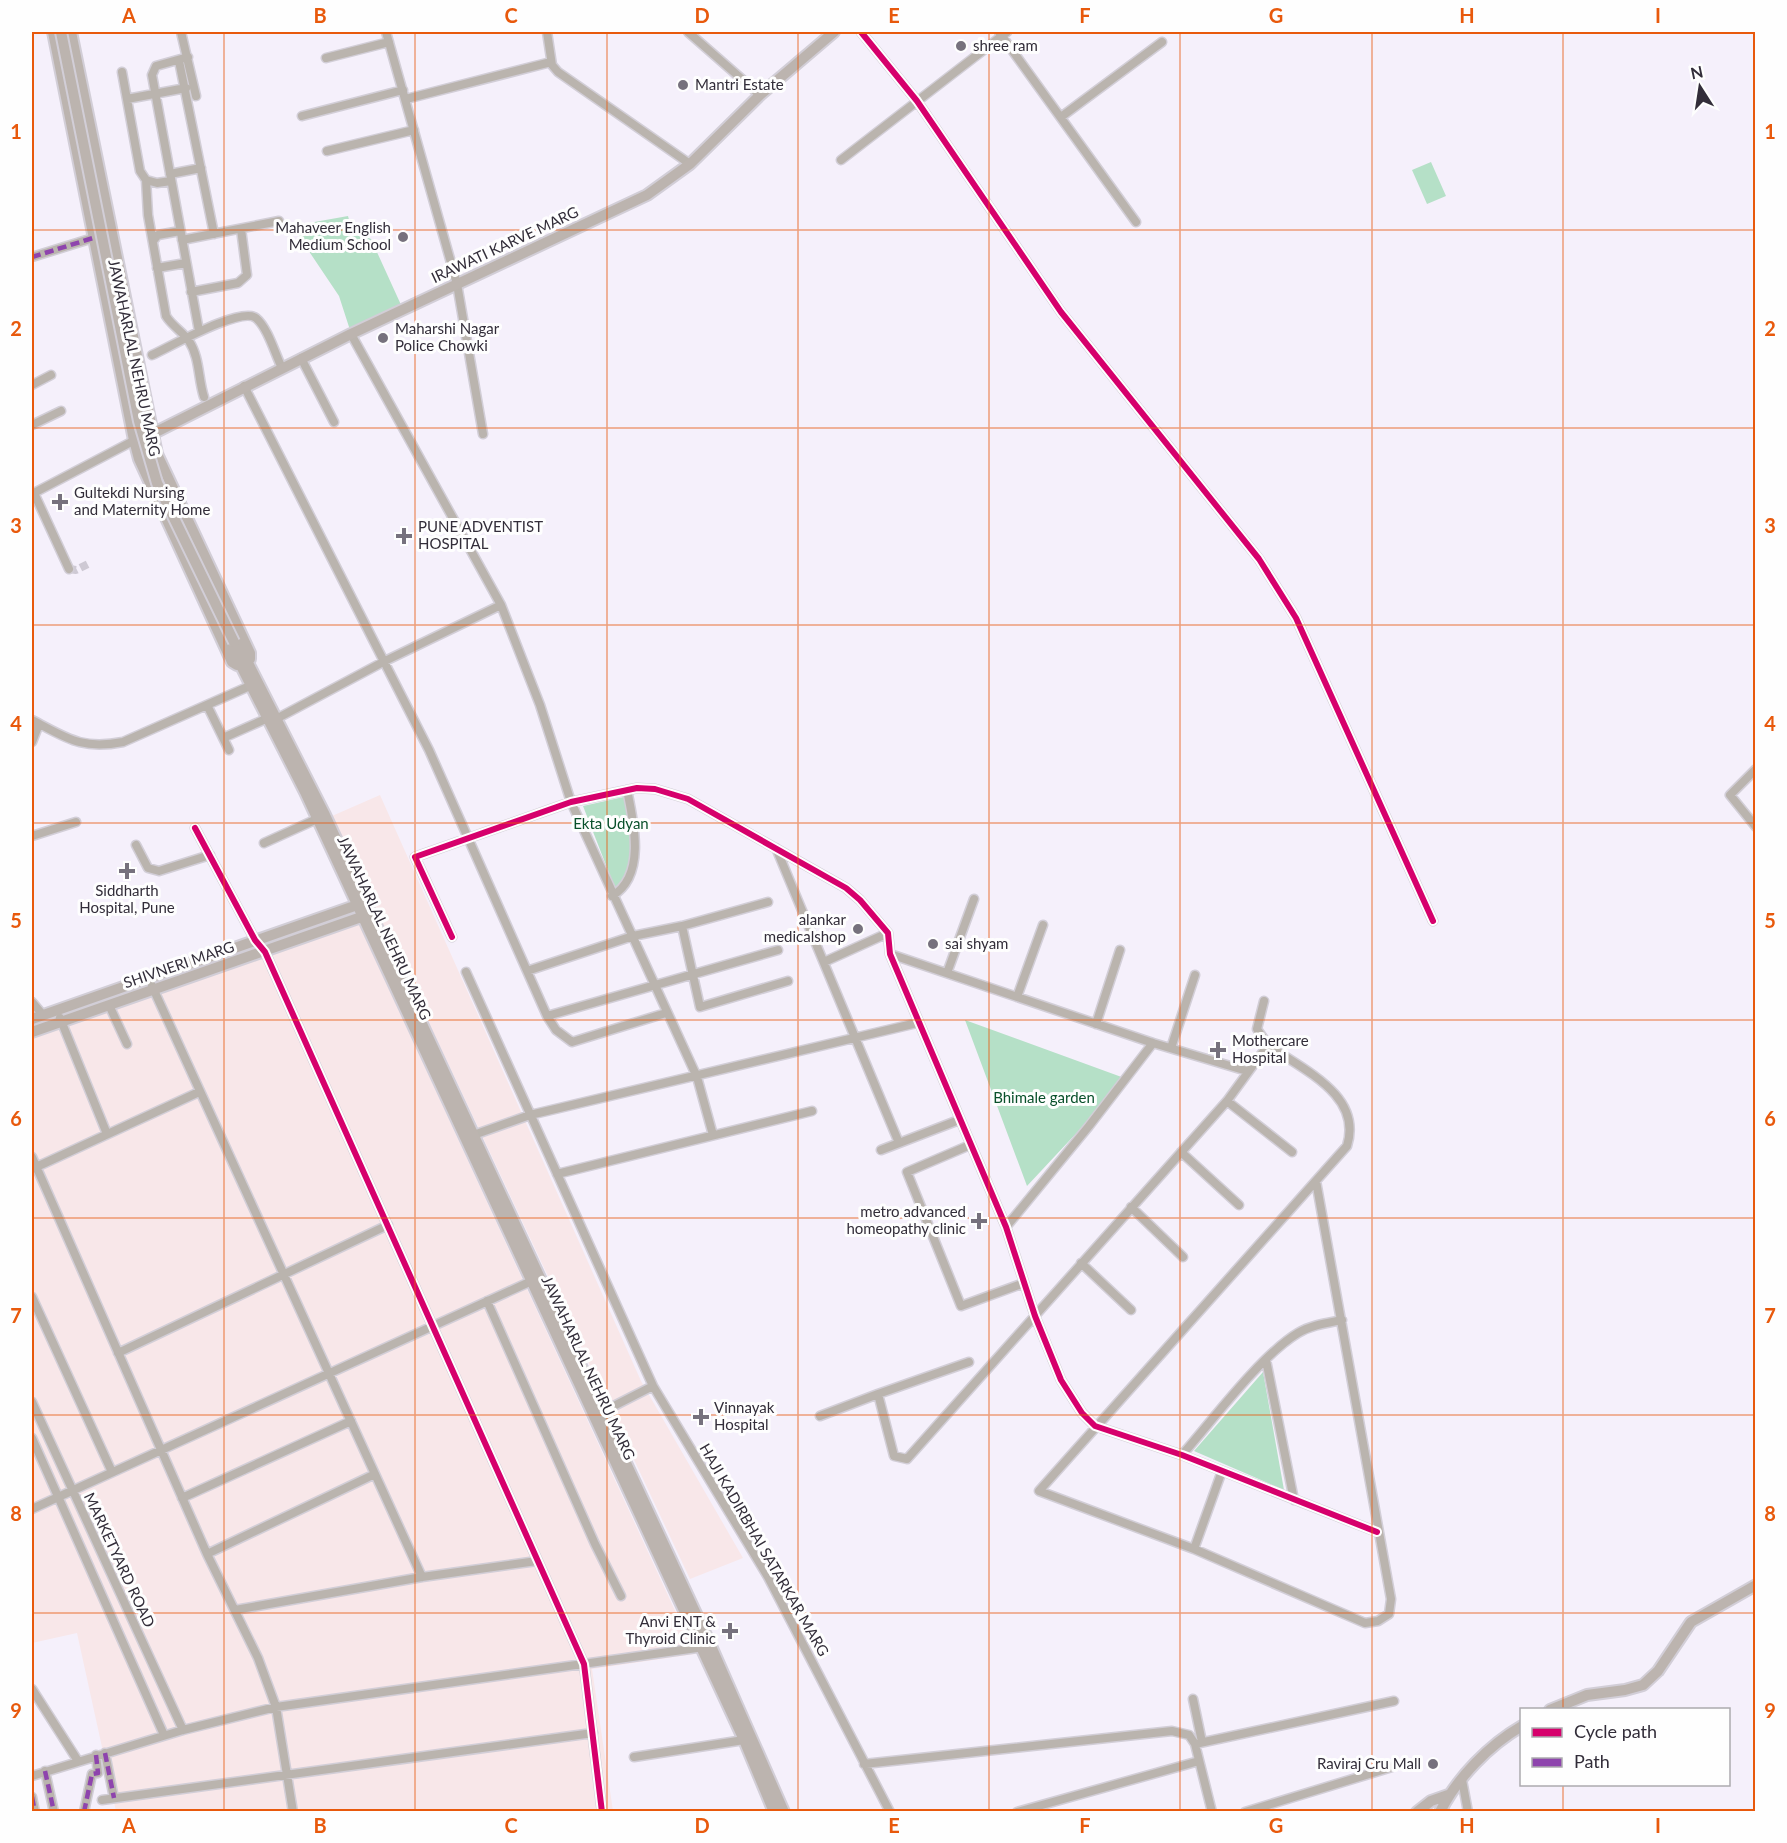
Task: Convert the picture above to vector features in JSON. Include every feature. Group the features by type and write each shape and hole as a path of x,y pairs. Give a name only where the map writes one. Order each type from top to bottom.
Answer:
{"main road":[{"name":"JAWAHARLAL NEHRU MARG","path":"53,32 139,459 232,662 246,667 360,904"},
{"path":"61,32 150,465 234,642 236,656 246,667"},
{"name":"JAWAHARLAL NEHRU MARG","path":"71,32 152,434 163,470 250,653 246,667 252,685 272,718 317,819 366,916 706,1647 769,1773 784,1812"},
{"name":"IRAWATI KARVE MARG","path":"152,434 301,358 647,195 690,164 760,95 834,32"},
{"name":"SHIVNERI MARG","path":"32,1019 360,904"},
{"name":"SHIVNERI MARG","path":"32,1032 366,916"},
{"name":"JAWAHARLAL NEHRU MARG","path":"535,1280 602,1412 706,1647 774,1812"},
{"path":"1555,1708 1587,1695 1643,1685 1658,1671 1691,1622 1755,1585"},
{"path":"1440,1812 1448,1796 1486,1753 1520,1727"},
{"path":"1417,1812 1431,1801 1448,1796"}],"street":[{"path":"181,32 186,88 214,234"},
{"path":"386,32 457,284 483,435"},
{"path":"547,32 551,62 568,80 690,164"},
{"path":"688,32 760,95"},
{"path":"861,32 917,101 1061,312 1259,559 1296,618 1433,921"},
{"path":"841,160 1003,33 1136,222"},
{"path":"326,58 389,42"},
{"path":"1061,117 1162,42"},
{"path":"183,59 156,66 152,70 199,331"},
{"path":"183,59 196,96"},
{"path":"406,99 551,62"},
{"path":"122,72 140,171 146,180 147,206 166,316 171,325 188,339 198,363 204,397"},
{"path":"127,99 186,88"},
{"path":"302,116 403,90"},
{"path":"327,151 414,130"},
{"path":"146,180 157,183 201,168"},
{"path":"153,241 158,236 214,234 279,221"},
{"path":"191,292 238,283 247,275 248,266 241,229"},
{"path":"32,258 93,238"},
{"path":"157,268 186,263"},
{"path":"152,354 188,339 199,331 240,315 255,318 282,368"},
{"path":"351,334 501,605 540,705 571,802 612,897 633,936 653,985 697,1077 713,1135"},
{"path":"301,358 334,422"},
{"path":"32,385 51,375"},
{"path":"244,386 429,750 526,970 556,1030 572,1042 666,1013"},
{"path":"32,425 61,411"},
{"path":"69,568 33,493 134,440 152,434"},
{"path":"223,738 272,718 501,605"},
{"path":"32,742 35,722 79,744 105,746 123,742 252,685"},
{"path":"207,705 229,750"},
{"path":"1755,769 1730,795 1755,827"},
{"path":"452,937 415,857 571,802 627,790 655,789 687,799 846,888 860,900 888,933 890,954 917,1023 1006,1227 1035,1316 1061,1380 1072,1400 1095,1426 1182,1455 1377,1532"},
{"path":"612,897 623,890 631,873 635,849 627,790"},
{"path":"264,843 317,819"},
{"path":"32,836 76,822"},
{"path":"195,828 255,940 265,952 584,1664 602,1812"},
{"path":"136,845 148,868 159,872 210,855"},
{"path":"776,848 899,1143"},
{"path":"947,973 974,899"},
{"path":"526,970 633,936 682,926 768,902"},
{"path":"1017,997 1043,925"},
{"path":"682,926 700,1006 788,981"},
{"path":"824,962 888,933"},
{"path":"547,1016 778,950"},
{"path":"1096,1024 1120,950"},
{"path":"890,954 1153,1043 1247,1071"},
{"name":"HAJI KADIRBHAI SATARKAR MARG","path":"466,972 652,1386 768,1577 890,1812"},
{"path":"1171,1048 1195,975"},
{"path":"149,978 422,1577"},
{"path":"1264,1001 1257,1029 1268,1045 1337,1094 1349,1115 1351,1125 1347,1146 1039,1491 1194,1549 1365,1623 1378,1621 1389,1614 1390,1599 1316,1181"},
{"path":"32,1002 43,1015"},
{"path":"109,1005 127,1044"},
{"path":"57,1010 107,1134"},
{"path":"469,1137 530,1115 917,1023"},
{"path":"1006,1227 1089,1126 1153,1043"},
{"path":"878,1394 894,1456 907,1459 1227,1101 1268,1045"},
{"path":"34,1168 199,1092"},
{"path":"1227,1101 1292,1152"},
{"path":"557,1174 812,1111"},
{"path":"881,1150 959,1120"},
{"path":"970,1145 907,1172 961,1306 1024,1283"},
{"path":"1181,1152 1239,1205"},
{"path":"32,1157 34,1168 207,1554 258,1658 276,1707 293,1812"},
{"path":"1131,1207 1183,1257"},
{"path":"118,1353 388,1225"},
{"path":"1081,1263 1131,1310"},
{"path":"32,1509 535,1280"},
{"path":"32,1297 112,1472"},
{"path":"487,1302 595,1544 621,1596"},
{"path":"1182,1455 1266,1360 1297,1334 1318,1325 1342,1320"},
{"path":"1266,1360 1294,1500"},
{"path":"820,1416 969,1362"},
{"path":"602,1412 652,1386"},
{"name":"MARKETYARD ROAD","path":"32,1402 183,1730"},
{"path":"182,1498 351,1421"},
{"name":"MARKETYARD ROAD","path":"32,1438 164,1735"},
{"path":"1194,1549 1222,1471"},
{"path":"207,1554 375,1474"},
{"path":"235,1610 422,1577 537,1562"},
{"path":"32,1776 164,1735 276,1707 706,1647"},
{"path":"32,1689 78,1761"},
{"path":"1193,1699 1199,1761 1212,1812"},
{"path":"1198,1743 1394,1701"},
{"path":"864,1764 1172,1731 1189,1735 1198,1743"},
{"path":"102,1800 286,1773 593,1733"},
{"path":"634,1757 744,1740"},
{"path":"100,1754 114,1798"},
{"path":"84,1812 92,1774 98,1773 100,1754"},
{"path":"1017,1812 1199,1761"},
{"path":"1245,1812 1392,1767"},
{"path":"45,1771 54,1812"},
{"path":"1462,1780 1468,1812"},
{"path":"32,1797 35,1812"}],"shaded area":[{"path":"380,795 641,1381 743,1558 690,1579 332,816"},
{"path":"359,924 695,1654 592,1669 613,1811 116,1811 77,1633 32,1643 32,1037"}],"green space":[{"path":"1431,162 1446,196 1427,204 1412,170"},
{"path":"348,216 352,231 371,239 402,307 350,330 339,296 292,226"},
{"name":"Ekta Udyan","path":"628,796 634,859 618,896 583,806"},
{"name":"Bhimale garden","path":"965,1020 1127,1079 1027,1186"},
{"path":"1263,1372 1284,1490 1194,1451"}],"tunnel":[{"path":"69,569 76,570 88,564"}],"marked path":[{"path":"32,257 93,238"},
{"path":"105,1753 114,1798"},
{"path":"84,1812 92,1774 98,1773 96,1755"},
{"path":"45,1771 54,1812"},
{"path":"32,1797 35,1812"}],"cycle path":[{"path":"861,32 917,101 1061,312 1259,559 1296,618 1433,921"},
{"path":"452,937 415,857 571,802 637,788 655,789 688,799 846,888 860,900 888,933 890,954 1006,1227 1035,1316 1061,1380 1082,1413 1095,1426 1182,1455 1377,1532"},
{"path":"195,828 255,940 265,952 584,1664 602,1812"}],"place":[{"name":"shree ram","path":"961,46"},
{"name":"Mantri Estate","path":"683,85"},
{"name":"Mahaveer English Medium School","path":"403,237"},
{"name":"Maharshi Nagar Police Chowki","path":"383,338"},
{"name":"Gultekdi Nursing and Maternity Home","path":"60,502"},
{"name":"PUNE ADVENTIST HOSPITAL","path":"404,536"},
{"name":"Siddharth Hospital, Pune","path":"127,871"},
{"name":"alankar medicalshop","path":"858,929"},
{"name":"sai shyam","path":"933,944"},
{"name":"Mothercare Hospital","path":"1218,1050"},
{"name":"metro advanced homeopathy clinic","path":"979,1221"},
{"name":"Vinnayak Hospital","path":"701,1417"},
{"name":"Anvi ENT & Thyroid Clinic","path":"730,1631"},
{"name":"Raviraj Cru Mall","path":"1433,1764"}]}
